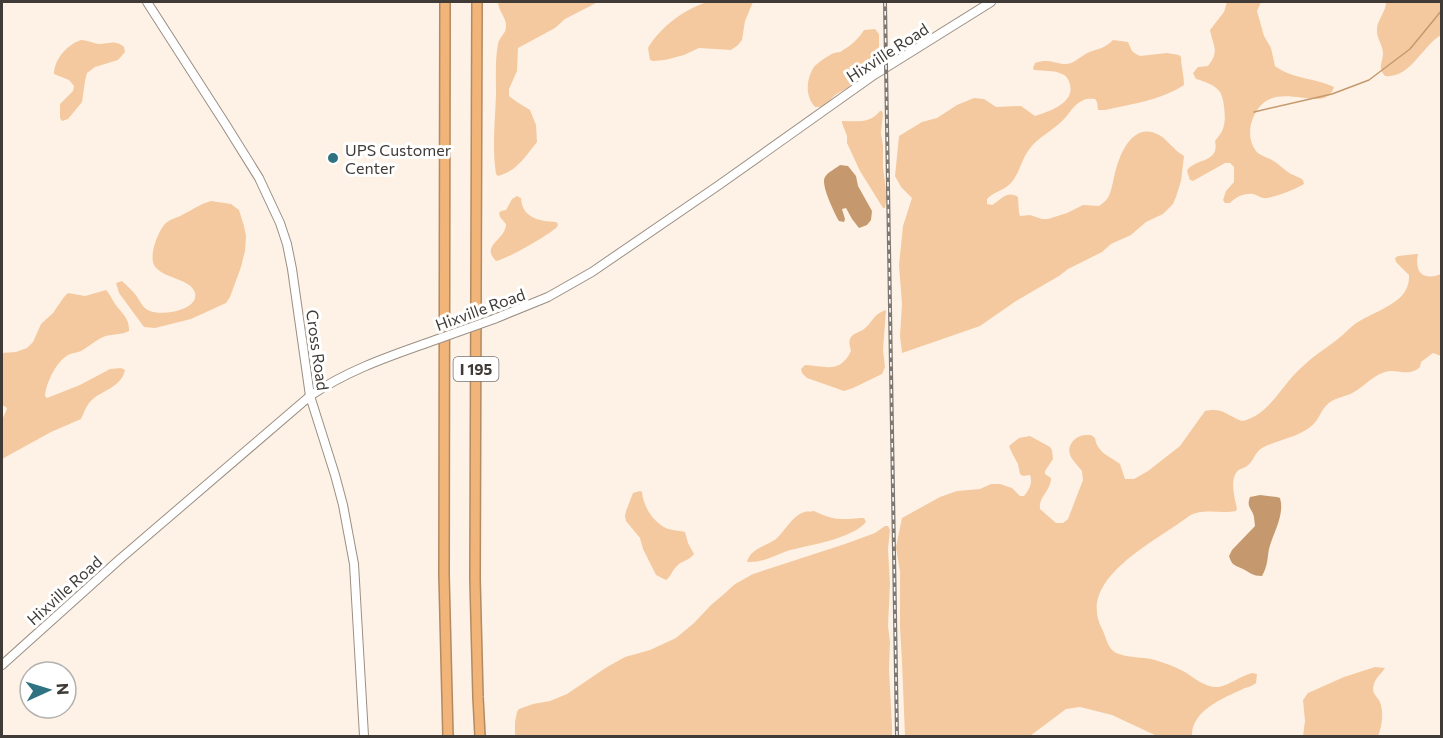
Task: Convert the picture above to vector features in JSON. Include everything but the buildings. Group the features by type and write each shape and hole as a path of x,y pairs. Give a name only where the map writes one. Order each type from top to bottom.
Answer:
{"highway":[{"name":"I 195","path":"445,2 444,575 448,736"},
{"name":"I 195","path":"477,2 475,551 480,734"}],"street":[{"name":"Cross Road","path":"147,2 255,171 271,201 287,244 310,396 343,505 354,564 364,736"},
{"name":"Hixville Road","path":"2,665 120,559 310,396 355,370 548,297 592,272 886,67 991,2"}],"shaded area":[{"path":"498,2 598,2 518,48 517,71 509,89 509,96 530,110 536,125 537,142 516,167 498,176 494,145 496,63 499,42 506,27"},
{"path":"707,2 753,2 745,21 742,40 738,45 731,50 699,48 665,60 650,60 648,48 659,33 682,14"},
{"path":"1227,2 1261,2 1257,11 1275,66 1289,74 1334,87 1328,96 1319,99 1282,96 1269,99 1259,108 1251,124 1250,138 1256,151 1303,180 1304,184 1267,198 1253,194 1243,195 1230,203 1225,203 1223,200 1226,191 1234,182 1234,167 1230,163 1225,163 1193,181 1190,180 1187,171 1214,154 1215,141 1223,127 1225,118 1220,92 1212,85 1196,79 1193,73 1198,67 1208,66 1212,61 1215,48 1210,30 1224,12"},
{"path":"1386,2 1442,2 1441,35 1409,67 1394,76 1385,76 1381,67 1383,53 1377,29"},
{"path":"875,29 879,34 878,67 835,95 826,104 815,107 808,93 809,77 814,67 829,55 849,46 864,30"},
{"path":"81,40 98,44 116,43 124,47 125,52 118,60 95,67 87,73 82,102 68,119 62,121 60,104 73,91 74,86 69,80 54,74 56,63 71,45"},
{"path":"1113,40 1128,42 1132,51 1140,56 1167,53 1179,55 1184,85 1156,98 1105,110 1098,110 1095,99 1079,102 1062,122 1032,146 1013,180 989,197 987,204 992,205 1004,196 1014,195 1018,197 1020,216 1030,215 1042,219 1067,213 1083,205 1099,206 1109,196 1124,148 1135,136 1142,132 1150,132 1161,136 1184,156 1181,181 1173,204 1163,214 1146,222 1131,235 1068,269 980,326 902,353 899,265 903,226 912,198 901,187 895,176 899,136 922,122 937,118 957,105 974,98 984,99 996,107 1021,106 1035,116 1053,109 1065,102 1068,97 1070,91 1068,78 1052,71 1034,70 1035,63 1046,61 1069,64"},
{"path":"880,111 883,114 881,133 887,198 885,208 860,171 847,143 842,123 842,121 867,120"},
{"path":"840,165 848,166 856,176 858,186 872,211 871,220 867,225 859,228 846,208 842,209 844,222 839,221 826,192 825,177"},
{"path":"517,196 521,198 524,210 532,217 558,224 537,241 496,261 492,255 492,246 505,230 506,224 499,213 506,210 512,199"},
{"path":"211,201 231,204 239,210 246,236 241,267 230,297 226,303 191,319 155,328 144,327 119,293 116,283 122,281 150,311 162,313 178,311 191,304 195,299 192,288 158,270 153,261 153,250 160,231 169,220"},
{"path":"1418,254 1419,271 1422,274 1435,276 1441,274 1441,356 1433,353 1421,362 1420,367 1411,372 1389,371 1380,374 1354,392 1329,403 1313,425 1304,431 1262,448 1246,467 1238,470 1234,477 1236,511 1200,512 1189,516 1124,562 1110,577 1100,593 1097,610 1108,643 1115,652 1167,664 1209,686 1222,686 1252,673 1257,674 1256,683 1210,706 1197,719 1192,736 1157,736 1112,715 1080,707 1066,709 1030,736 905,736 900,572 896,547 902,518 940,497 957,491 980,489 991,484 1012,488 1020,496 1024,496 1030,486 1030,475 1020,474 1009,446 1019,438 1030,436 1052,450 1053,459 1045,471 1045,474 1051,478 1050,483 1041,501 1040,509 1056,523 1063,523 1068,519 1083,480 1082,471 1073,461 1069,449 1075,439 1091,435 1104,454 1120,464 1125,479 1134,479 1180,446 1205,411 1220,411 1242,421 1252,418 1268,406 1313,357 1356,323 1386,307 1403,294 1408,286 1409,275 1395,258"},
{"path":"106,290 127,319 129,331 104,336 81,351 64,358 52,373 45,396 47,398 80,385 110,369 125,370 120,380 91,401 81,419 51,432 2,459 2,420 7,409 2,405 2,353 27,348 33,342 41,324 53,313 68,293 85,296"},
{"path":"886,310 883,350 885,367 882,374 844,391 807,378 802,373 801,369 805,365 832,367 842,363 851,351 849,342 851,337"},
{"path":"640,491 653,518 666,528 685,532 694,554 677,566 666,580 656,575 640,538 626,521 626,511 633,493"},
{"path":"1260,495 1280,498 1281,504 1280,517 1262,576 1254,575 1234,565 1229,556 1255,526 1249,501 1250,497"},
{"path":"814,511 837,519 864,518 866,522 841,537 762,560 747,562 751,554 776,539 796,517 804,512"},
{"path":"888,526 890,530 888,626 892,736 515,736 515,722 519,709 567,694 625,657 650,650 676,638 735,584 753,574 875,533"},
{"path":"1375,667 1385,668 1373,687 1382,710 1378,736 1303,736 1305,721 1303,700 1308,693 1344,677"}],"waterway":[{"path":"1254,112 1332,94 1369,80 1410,49 1442,10"}],"railway":[{"path":"885,2 897,736"}],"place":[{"name":"UPS Customer Center","path":"333,158"}]}
